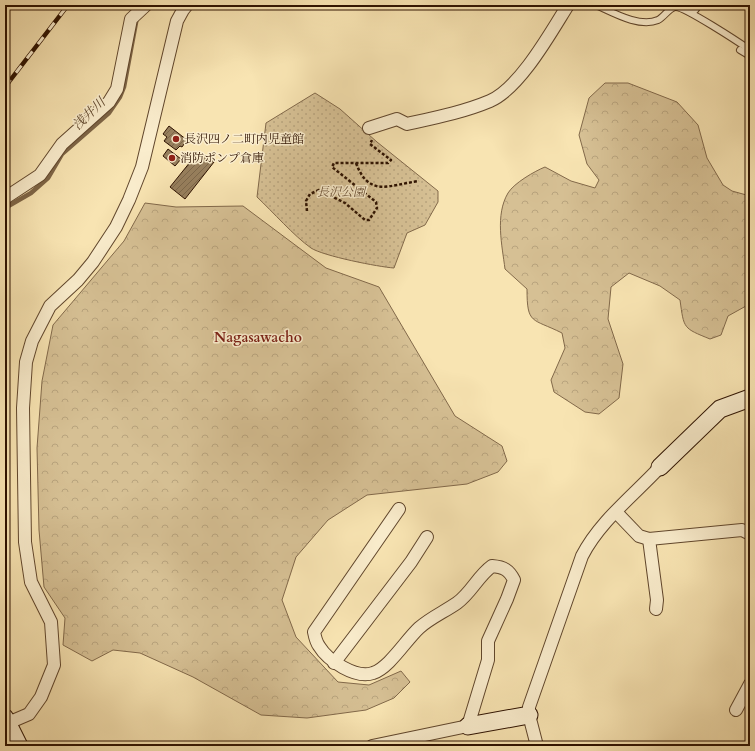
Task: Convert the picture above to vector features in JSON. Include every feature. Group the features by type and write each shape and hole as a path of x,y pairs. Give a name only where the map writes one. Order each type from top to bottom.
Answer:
{"street":[{"path":"10,732 29,714 41,697 54,665 52,622 30,582 26,542 23,408 26,362 32,341 50,306 78,280 93,262 116,227 129,200 142,167 177,21 187,5"},
{"path":"369,128 397,119 407,124 490,101 512,84 537,54 568,5"},
{"path":"5,198 40,175 62,144 109,102 117,89 131,19 145,6"},
{"path":"537,746 529,715 532,698 582,556 588,544 616,512 720,409 750,398"},
{"path":"399,509 314,632 318,645 327,657 334,663 362,674 374,673 386,665 418,629 438,613 457,603 471,590 484,572 492,566 501,567 509,572 514,580 488,641 488,660 468,726"},
{"path":"616,512 639,536 649,539 742,530 750,534"},
{"path":"334,663 411,562 427,537"},
{"path":"649,539 657,600 656,610"},
{"path":"736,710 750,684"},
{"path":"372,746 413,742 468,726 529,715"}],"lane":[{"path":"596,5 634,20 649,22 658,20 676,7 712,26 750,50"},
{"path":"740,50 750,56"}],"path":[{"path":"307,210 306,201 310,194 319,190 345,203 365,220 369,220 377,208 376,202 332,167 334,163 388,163 392,160 370,144 371,140 378,137"},
{"path":"356,163 362,177 371,185 378,187 419,181"}],"green space":[{"path":"605,83 628,83 677,102 698,125 707,158 723,185 732,191 750,196 750,300 746,306 728,316 721,335 710,339 694,332 686,326 680,300 660,286 629,273 611,287 608,319 623,364 619,398 599,414 585,412 554,392 551,380 565,348 562,333 538,322 530,315 527,301 527,289 505,269 500,230 502,211 508,193 515,185 536,171 545,167 571,181 595,188 599,180 587,164 579,135 589,98"},
{"name":"長沢公園","path":"315,93 340,109 377,142 438,191 438,202 425,225 407,233 394,268 376,266 339,258 311,248 291,231 257,197 266,123"},
{"path":"145,203 176,207 243,206 326,268 379,287 455,416 502,446 507,461 498,472 467,484 367,495 328,520 296,557 282,600 296,637 338,682 369,685 401,671 410,682 394,698 366,710 307,718 261,715 193,677 140,653 113,650 92,661 63,645 65,618 44,587 39,530 37,448 42,381 53,325 124,241"}],"building":[{"name":"長沢四ノ二町内児童館","path":"169,126 187,140 182,147 180,146 176,150 164,141 167,137 163,134"},
{"name":"消防ポンプ倉庫","path":"168,149 181,159 175,166 163,156"},
{"path":"199,151 214,162 185,199 170,187"}],"waterway":[{"name":"浅井川","path":"5,208 31,193 48,178 62,154 109,113 120,97 124,87 137,17"}],"railway":[{"path":"5,87 68,5"}],"place":[{"name":"長沢四ノ二町内児童館","path":"176,139"},
{"name":"消防ポンプ倉庫","path":"172,158"}],"district":[{"name":"Nagasawacho","path":"258,337"}]}
